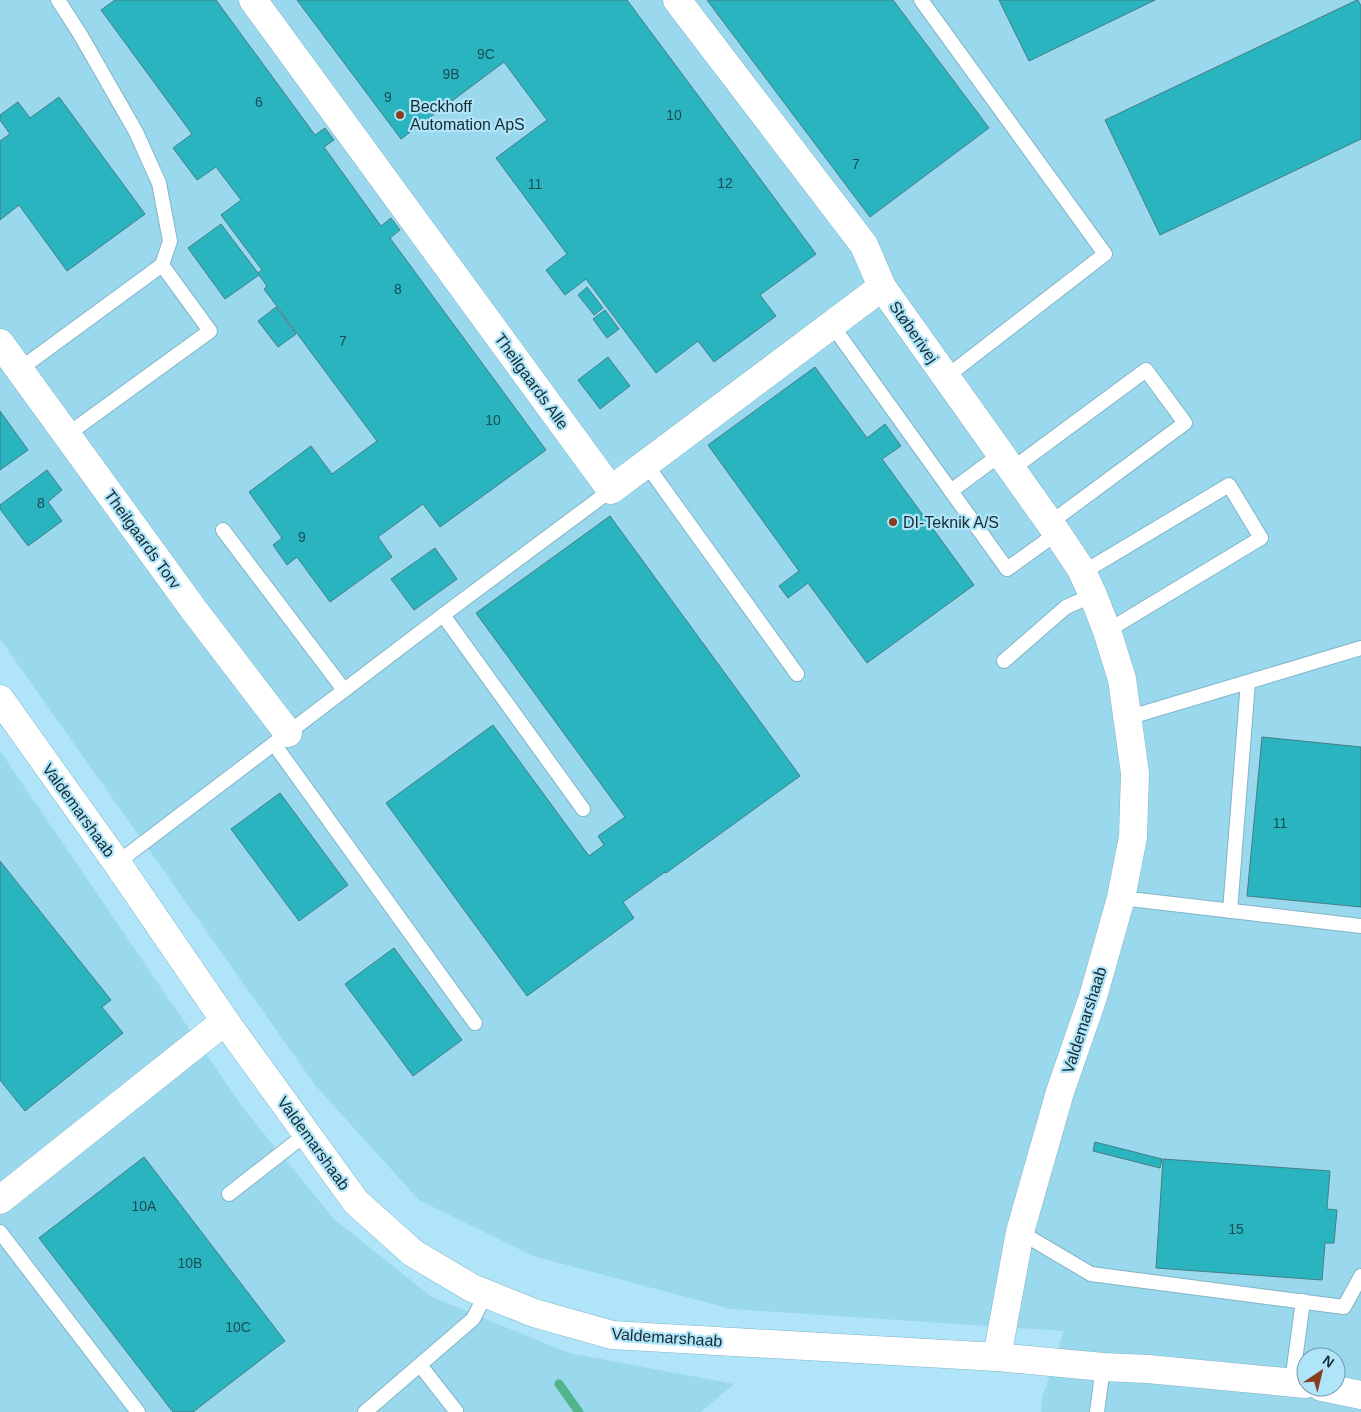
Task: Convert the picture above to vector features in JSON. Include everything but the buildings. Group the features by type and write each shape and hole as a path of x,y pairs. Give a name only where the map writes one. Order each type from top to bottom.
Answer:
{"street":[{"name":"Theilgaards Alle","path":"253,0 611,490"},
{"name":"Støberivej","path":"678,0 864,245 882,287 1054,528 1087,584 1107,630 1122,679"},
{"path":"611,490 882,287"},
{"name":"Theilgaards Torv","path":"0,343 68,434 194,610 281,738"},
{"name":"Valdemarshaab","path":"997,1358 1020,1232 1060,1092 1093,997 1121,898 1133,837 1135,773 1122,679"},
{"name":"Valdemarshaab","path":"0,699 117,863 225,1021 356,1202 413,1253 472,1288 534,1313 612,1335 997,1358 1296,1383"},
{"path":"0,1200 225,1021"},
{"path":"1346,1392 1361,1395"}],"lane":[{"path":"20,369 162,265 170,241 159,184 136,132 80,34 58,0"},
{"path":"922,0 1105,254 946,377"},
{"path":"68,434 210,331 162,265"},
{"path":"832,325 1007,569 1054,528 1185,423 1146,370 1007,462 952,491"},
{"path":"646,464 797,674"},
{"path":"1004,661 1066,607 1087,584 1229,485 1261,538 1107,630"},
{"path":"117,863 611,490"},
{"path":"224,530 344,690"},
{"path":"443,615 583,809"},
{"path":"1127,718 1361,648"},
{"path":"1230,911 1248,682"},
{"path":"281,738 475,1023"},
{"path":"1121,898 1361,926"},
{"path":"229,1194 306,1134"},
{"path":"0,1232 138,1412"},
{"path":"1020,1232 1091,1274 1303,1302 1344,1307 1361,1276"},
{"path":"366,1412 473,1319 486,1294"},
{"path":"1301,1347 1303,1302"},
{"path":"420,1365 456,1411"},
{"path":"1097,1412 1103,1367"}],"shaded area":[{"path":"0,0 1361,0 1361,1412 1041,1412 1042,1398 1064,1331 731,1309 533,1256 419,1200 315,1085 0,639"},
{"path":"0,751 243,1108 334,1219 432,1297 569,1353 734,1384 701,1412 0,1412"}],"waterway":[{"path":"559,1384 579,1412"}],"place":[{"name":"Beckhoff Automation ApS","path":"400,115"},
{"name":"DI-Teknik A/S","path":"893,522"}]}
